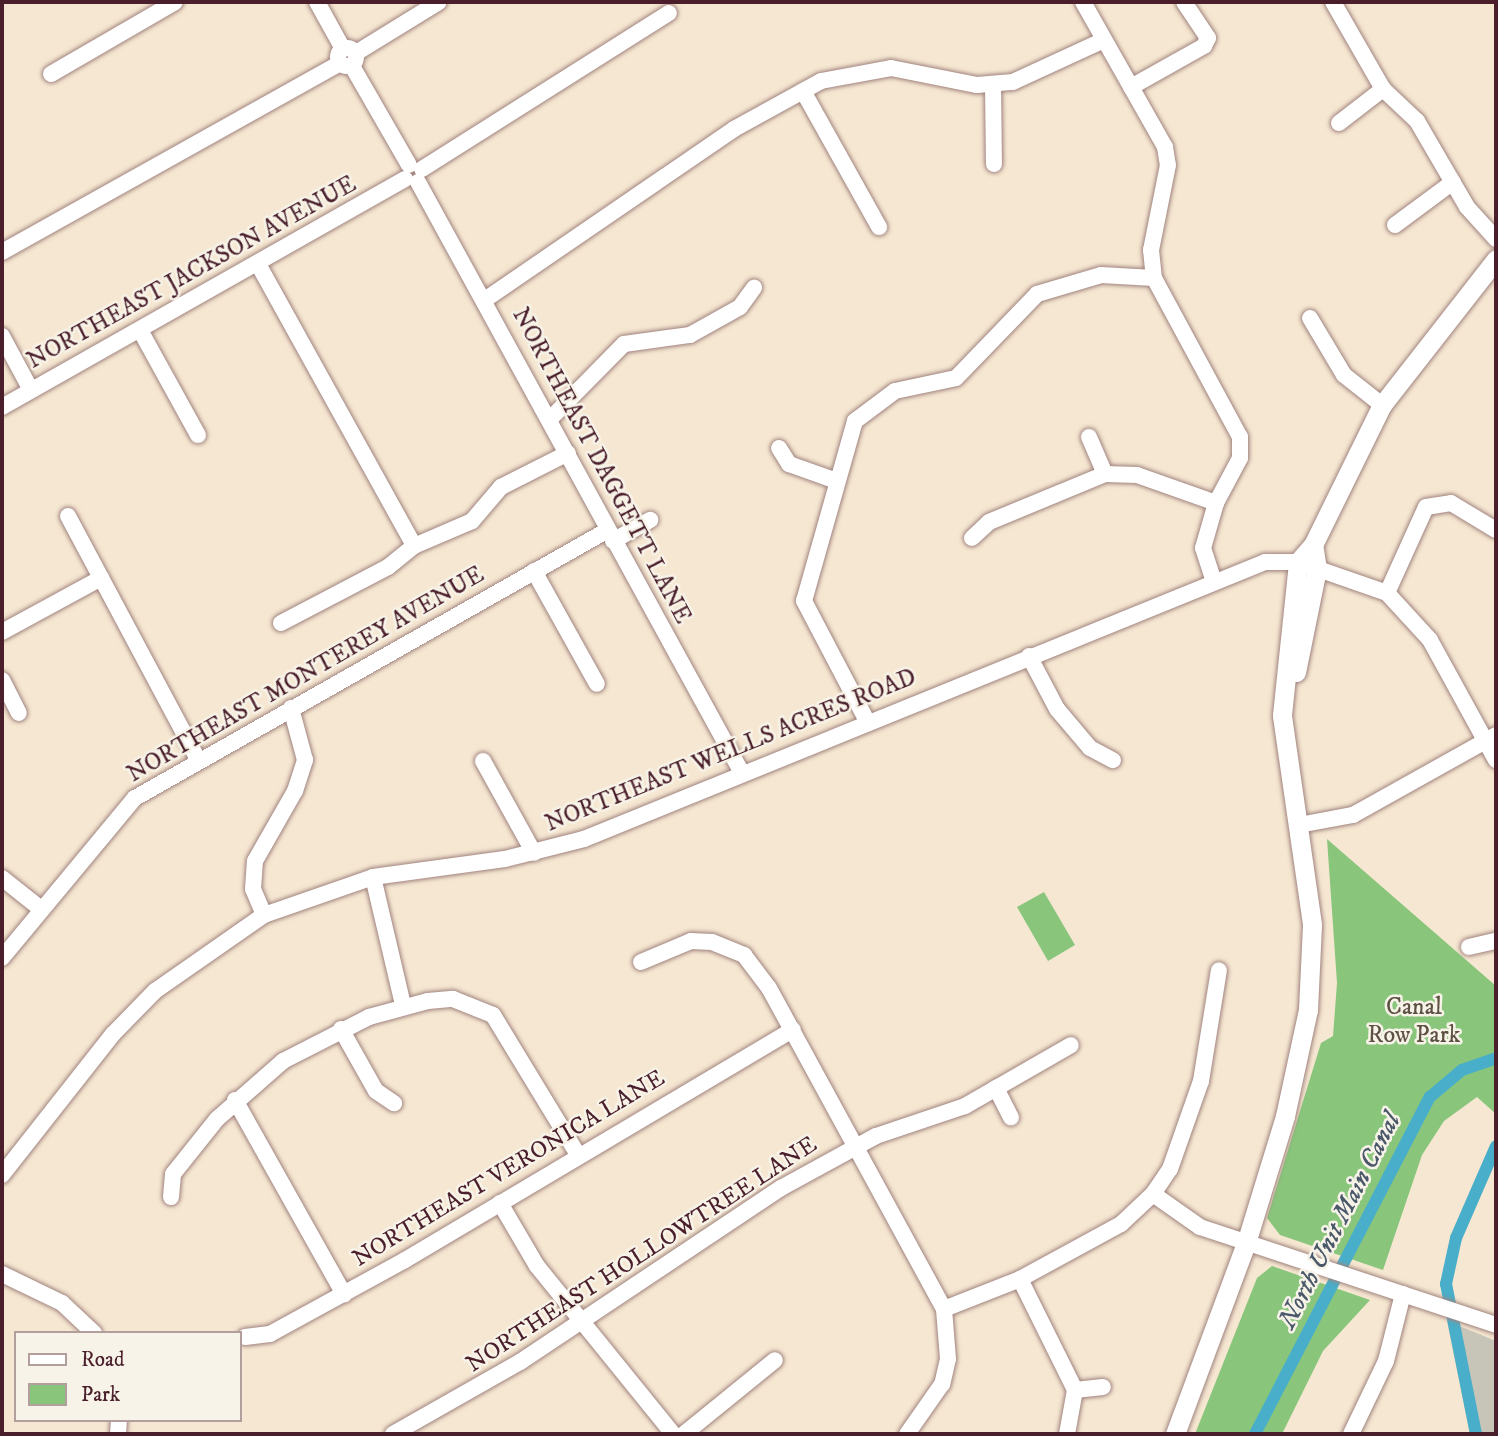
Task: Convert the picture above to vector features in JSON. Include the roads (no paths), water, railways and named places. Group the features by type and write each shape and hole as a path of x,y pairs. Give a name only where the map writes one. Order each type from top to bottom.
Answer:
{"main road":[{"path":"1175,1434 1246,1243 1285,1116 1308,1010 1312,924 1299,825 1292,731 1283,681 1313,545 1382,405 1496,259"}],"street":[{"path":"51,74 176,2"},
{"name":"NORTHEAST DAGGETT LANE","path":"317,2 486,299 611,536 742,773"},
{"path":"2,252 348,58 439,2"},
{"path":"1083,2 1165,147 1168,164 1151,250 1154,278 1240,437 1240,458 1216,503 1203,548 1214,581"},
{"path":"1131,88 1204,46 1208,38 1184,2"},
{"path":"1333,2 1383,89 1417,121 1453,182 1496,239"},
{"name":"NORTHEAST JACKSON AVENUE","path":"2,407 413,174 669,13"},
{"path":"486,299 734,129 803,91 842,74 891,68 993,85 1037,76 1104,40"},
{"path":"993,85 994,164"},
{"path":"1339,123 1383,89"},
{"path":"803,91 879,227"},
{"path":"1395,225 1453,182"},
{"path":"258,264 414,546"},
{"path":"867,722 804,601 834,480 855,421 873,403 956,378 1037,294 1090,276 1154,278"},
{"path":"551,418 624,344 690,335 740,307 754,288"},
{"path":"1310,318 1344,375 1382,405"},
{"path":"140,331 198,435"},
{"path":"2,337 32,390"},
{"path":"1089,438 1105,474"},
{"path":"779,448 789,464 834,480"},
{"path":"281,622 388,567 414,546 472,521 501,487 568,453"},
{"path":"972,538 989,522 1105,474 1137,475 1216,503"},
{"path":"1387,593 1426,507 1451,503 1496,530"},
{"path":"68,516 198,759"},
{"name":"NORTHEAST MONTEREY AVENUE","path":"2,958 117,814 198,759 534,571 650,520"},
{"name":"NORTHEAST WELLS ACRES ROAD","path":"2,1175 113,1034 155,991 264,915 373,877 534,853 584,839 1214,581 1265,562 1308,565"},
{"path":"1308,565 1387,593 1430,640 1491,738 1496,760"},
{"path":"534,571 597,684"},
{"path":"2,632 101,578"},
{"path":"1029,656 1057,709 1090,748 1113,760"},
{"path":"2,680 19,713"},
{"path":"264,915 253,888 255,861 305,760 291,708"},
{"path":"1299,825 1353,815 1491,738"},
{"path":"483,761 534,853"},
{"path":"373,877 403,1005"},
{"path":"2,878 41,909"},
{"path":"642,962 691,941 727,947 758,970 858,1145 944,1309 948,1359 942,1384 907,1434"},
{"path":"1469,947 1496,941"},
{"path":"944,1309 1020,1279 1121,1224 1153,1194 1170,1169 1201,1081 1219,970"},
{"path":"172,1197 173,1174 235,1100 283,1061 341,1028 403,1005 453,999 493,1015 578,1156"},
{"path":"341,1028 376,1091 394,1103"},
{"name":"NORTHEAST VERONICA LANE","path":"245,1337 270,1334 344,1294 793,1030"},
{"name":"NORTHEAST HOLLOWTREE LANE","path":"393,1434 580,1321 748,1208 858,1145 947,1115 1071,1045"},
{"path":"996,1088 1011,1117"},
{"path":"235,1100 344,1294"},
{"path":"1153,1194 1200,1227 1496,1325"},
{"path":"500,1203 580,1321 673,1434"},
{"path":"2,1274 62,1303 92,1331"},
{"path":"1020,1279 1075,1390 1067,1434"},
{"path":"1351,1434 1386,1361 1403,1294"},
{"path":"684,1434 775,1360"},
{"path":"1075,1390 1103,1387"}],"waterway":[{"name":"North Unit Main Canal","path":"1255,1434 1430,1097 1462,1070 1496,1058"},
{"path":"1476,1434 1446,1284 1456,1238 1496,1146"}],"park label":[{"name":"Canal Row Park","path":"1414,1022"}]}
